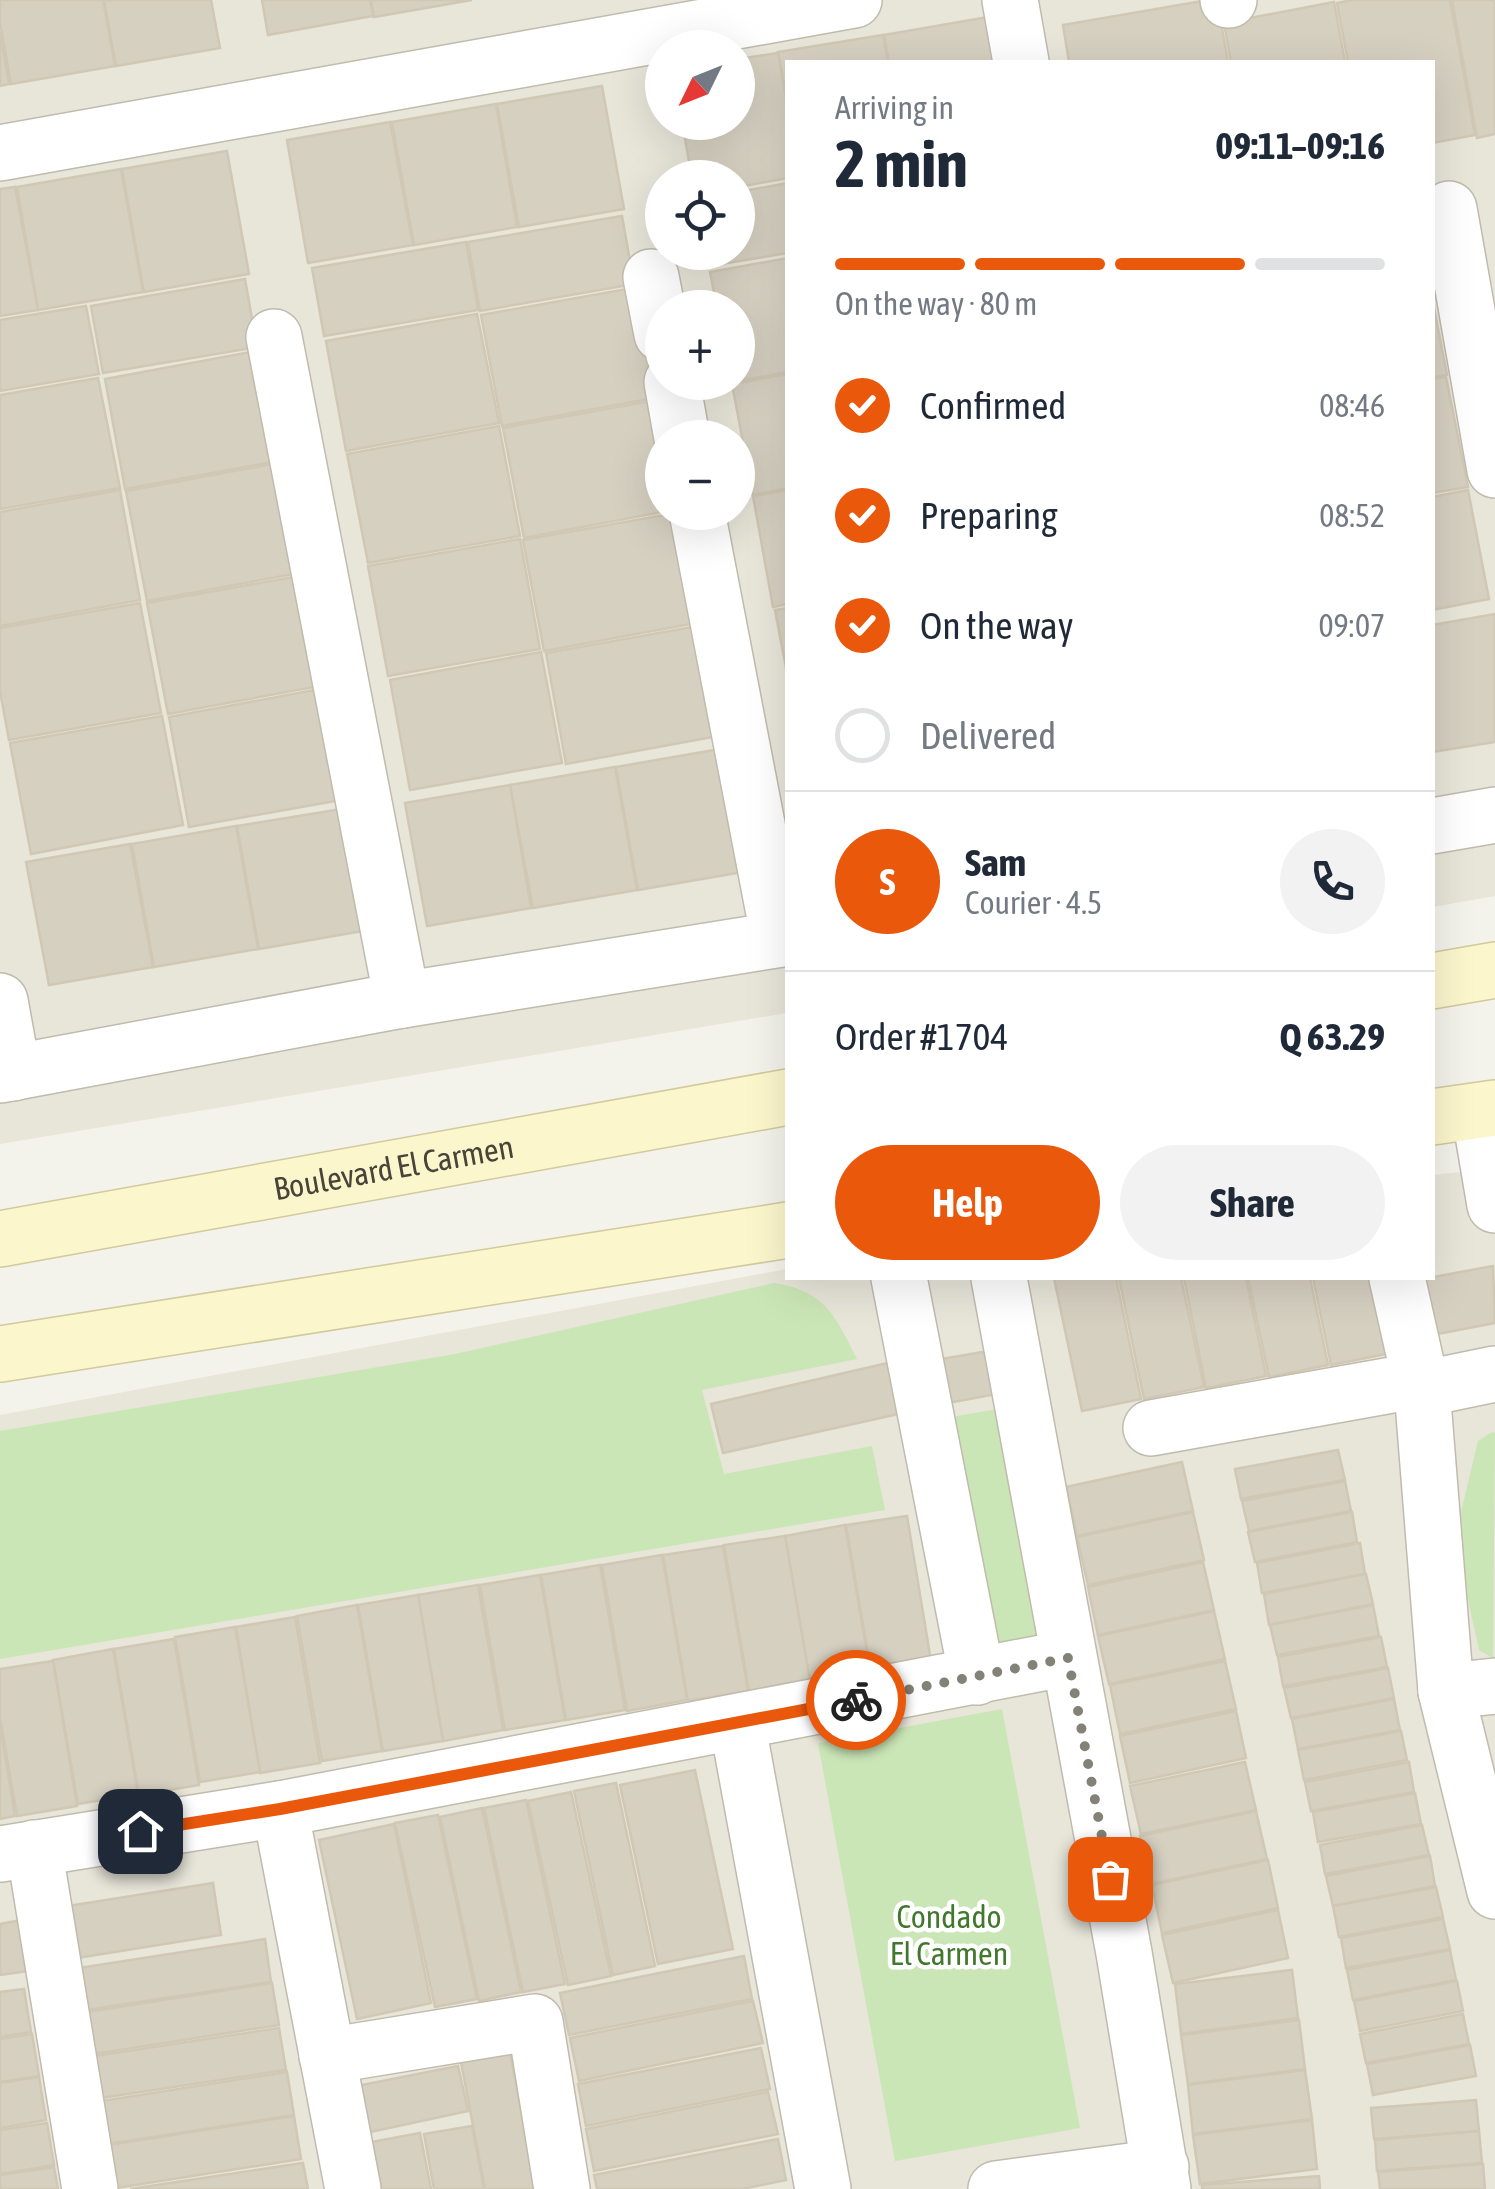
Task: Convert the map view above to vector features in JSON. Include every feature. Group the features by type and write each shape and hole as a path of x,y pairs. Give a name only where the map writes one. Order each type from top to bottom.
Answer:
{"main road":[{"path":"1435,980 1495,970"},
{"name":"Boulevard El Carmen","path":"0,1239 785,1098"},
{"path":"0,1354 785,1230"}],"street":[{"path":"0,153 854,0"},
{"path":"1010,0 1022,60"},
{"path":"1449,210 1495,470"},
{"path":"652,277 654,290"},
{"path":"274,336 402,1000"},
{"path":"0,1001 6,1074 402,1000 783,938 701,530"},
{"path":"1435,825 1495,815"},
{"path":"1469,1112 1495,1205"},
{"path":"899,1280 978,1677"},
{"path":"996,2189 1162,2178 1000,1280"},
{"path":"1397,1280 1421,1385 1470,1688 1495,1891"},
{"path":"1151,1428 1495,1374"},
{"path":"90,2189 17,1851 280,1809 1068,1658"},
{"path":"736,1722 823,2189"},
{"path":"280,1809 353,2189"},
{"path":"328,2056 535,2022 562,2189"}],"shaded area":[{"path":"0,0 1495,0 1495,896 1435,907 1435,60 785,60 785,1013 0,1144"},
{"name":"Condado El Carmen","path":"1495,1168 1495,2189 0,2189 0,1415 785,1269 785,1280 1435,1280 1435,1175"}],"green space":[{"path":"774,1283 806,1292 827,1308 857,1359 702,1390 724,1474 872,1446 885,1510 0,1659 0,1431 455,1354"},
{"path":"1022,1405 1068,1658 977,1677 927,1421"},
{"path":"1492,1432 1493,1658 1479,1650 1464,1581 1461,1512 1478,1441"},
{"name":"Condado El Carmen","path":"1002,1709 1080,2128 895,2161 818,1743"}],"building":[{"path":"0,0 103,0 115,66 11,84"},
{"path":"104,0 211,0 220,48 116,66"},
{"path":"262,0 370,0 373,16 268,35"},
{"path":"371,0 472,0 374,17"},
{"path":"1217,0 1228,60 1069,60 1063,25"},
{"path":"1450,0 1475,135 1435,142 1435,60 1348,60 1337,3"},
{"path":"1452,0 1495,0 1495,134 1477,138"},
{"path":"1334,2 1345,60 1231,60 1224,23"},
{"path":"988,17 996,60 889,60 884,35"},
{"path":"0,32 9,84 0,86"},
{"path":"883,35 888,60 785,60 785,89 778,52"},
{"path":"778,53 785,93 785,179 755,184 755,160 689,160 685,140 755,140 755,56"},
{"path":"602,86 624,209 519,227 497,104"},
{"path":"496,104 517,227 414,245 392,122"},
{"path":"390,122 413,245 308,263 287,140"},
{"path":"227,151 249,274 144,292 122,169"},
{"path":"121,169 143,292 38,310 17,187"},
{"path":"785,184 785,253 755,258 755,189"},
{"path":"15,187 38,310 0,316 0,189"},
{"path":"622,216 634,284 480,311 468,242"},
{"path":"466,242 478,310 324,336 312,268"},
{"path":"785,259 785,373 755,378 755,290 714,290 710,272 755,270 755,264"},
{"path":"245,279 257,347 103,373 91,306"},
{"path":"633,288 645,351 645,400 502,426 481,315"},
{"path":"86,306 99,374 0,391 0,320"},
{"path":"1435,313 1447,375 1435,377"},
{"path":"477,314 499,423 346,451 326,341"},
{"path":"256,351 278,461 125,489 105,379"},
{"path":"785,375 785,489 755,495 755,420 739,420 735,400 755,400 755,380"},
{"path":"1446,377 1468,487 1435,492 1435,379"},
{"path":"98,378 120,488 0,509 0,395"},
{"path":"656,400 660,420 645,420 645,515 524,538 503,428"},
{"path":"499,426 520,536 368,563 347,454"},
{"path":"278,463 299,573 147,601 126,491"},
{"path":"120,490 140,600 0,626 0,512"},
{"path":"1468,490 1489,599 1435,609 1435,496"},
{"path":"785,491 785,605 773,607 755,496"},
{"path":"645,518 645,530 679,530 696,623 544,651 523,540"},
{"path":"520,539 540,649 388,676 368,566"},
{"path":"299,576 319,686 168,714 147,603"},
{"path":"140,603 161,713 9,740 0,691 0,628"},
{"path":"785,608 785,662 775,610"},
{"path":"1495,614 1495,742 1435,752 1435,624"},
{"path":"698,626 718,736 566,764 546,653"},
{"path":"541,652 562,763 410,790 390,680"},
{"path":"320,689 341,800 189,827 169,717"},
{"path":"162,716 183,825 31,854 10,743"},
{"path":"720,749 743,872 638,890 616,767"},
{"path":"615,767 637,890 533,908 510,785"},
{"path":"510,785 531,908 427,926 405,803"},
{"path":"342,809 363,931 259,949 237,826"},
{"path":"236,826 258,949 154,967 132,844"},
{"path":"130,844 153,967 49,985 26,862"},
{"path":"1493,1266 1495,1323 1422,1337 1412,1281 1435,1280 1435,1277"},
{"path":"1054,1280 1116,1280 1141,1399 1082,1411"},
{"path":"1119,1280 1181,1280 1204,1387 1144,1399"},
{"path":"1184,1280 1246,1280 1266,1376 1206,1388"},
{"path":"1248,1280 1310,1280 1328,1365 1269,1377"},
{"path":"1313,1280 1375,1280 1391,1353 1331,1365"},
{"path":"1006,1348 1012,1391 932,1406 924,1362"},
{"path":"909,1358 921,1409 723,1453 711,1404"},
{"path":"1338,1450 1345,1480 1241,1499 1235,1469"},
{"path":"1182,1462 1193,1511 1077,1536 1066,1487"},
{"path":"1345,1481 1351,1511 1249,1531 1242,1501"},
{"path":"1193,1512 1204,1560 1088,1585 1077,1537"},
{"path":"1352,1512 1357,1542 1255,1562 1248,1532"},
{"path":"907,1516 931,1661 871,1671 846,1525"},
{"path":"845,1525 870,1671 810,1681 785,1536"},
{"path":"785,1536 810,1681 749,1691 724,1545"},
{"path":"1360,1543 1365,1574 1262,1593 1257,1563"},
{"path":"723,1546 748,1691 688,1701 663,1555"},
{"path":"662,1555 687,1700 627,1711 602,1565"},
{"path":"1203,1562 1214,1610 1098,1635 1088,1587"},
{"path":"600,1565 625,1710 566,1720 541,1575"},
{"path":"1366,1574 1373,1604 1269,1625 1264,1594"},
{"path":"540,1575 565,1720 505,1730 480,1585"},
{"path":"478,1585 503,1730 443,1741 418,1595"},
{"path":"418,1595 443,1741 383,1751 358,1605"},
{"path":"357,1605 382,1751 322,1761 297,1616"},
{"path":"1373,1605 1379,1636 1277,1655 1270,1625"},
{"path":"1214,1611 1225,1659 1109,1684 1098,1636"},
{"path":"295,1617 320,1763 260,1773 236,1627"},
{"path":"235,1627 260,1772 200,1782 175,1637"},
{"path":"1381,1637 1387,1667 1283,1686 1278,1657"},
{"path":"174,1639 199,1785 139,1795 114,1649"},
{"path":"113,1649 138,1794 78,1804 53,1660"},
{"path":"53,1661 77,1806 17,1816 0,1718 0,1669"},
{"path":"1225,1661 1236,1709 1120,1734 1110,1685"},
{"path":"1388,1668 1394,1698 1291,1718 1284,1688"},
{"path":"1394,1699 1400,1730 1298,1749 1292,1719"},
{"path":"1236,1711 1246,1758 1130,1783 1120,1736"},
{"path":"0,1724 15,1816 0,1819"},
{"path":"1401,1731 1407,1760 1304,1780 1298,1750"},
{"path":"1245,1762 1256,1810 1141,1834 1130,1786"},
{"path":"1409,1762 1414,1792 1311,1811 1305,1782"},
{"path":"695,1770 733,1949 658,1964 620,1785"},
{"path":"616,1783 655,1966 613,1975 574,1791"},
{"path":"571,1792 611,1976 568,1985 528,1801"},
{"path":"1415,1793 1421,1824 1318,1842 1313,1812"},
{"path":"526,1800 565,1984 523,1992 484,1808"},
{"path":"482,1808 521,1992 479,2001 440,1817"},
{"path":"1256,1811 1267,1859 1151,1884 1140,1836"},
{"path":"438,1815 477,1999 435,2007 395,1823"},
{"path":"394,1824 431,2003 357,2019 319,1840"},
{"path":"1422,1825 1429,1855 1325,1874 1320,1845"},
{"path":"1430,1856 1435,1886 1333,1906 1326,1876"},
{"path":"1268,1860 1278,1908 1162,1933 1152,1885"},
{"path":"213,1883 221,1935 77,1958 68,1906"},
{"path":"1436,1887 1443,1917 1339,1937 1333,1906"},
{"path":"1278,1910 1288,1958 1173,1983 1162,1935"},
{"path":"1443,1919 1450,1949 1346,1968 1341,1938"},
{"path":"21,1920 29,1971 0,1975 0,1924"},
{"path":"265,1939 271,1982 86,2010 79,1968"},
{"path":"1450,1950 1456,1980 1353,2000 1347,1970"},
{"path":"744,1956 752,1999 569,2035 560,1993"},
{"path":"1292,1970 1298,2018 1181,2034 1175,1984"},
{"path":"1457,1981 1463,2011 1360,2031 1354,2001"},
{"path":"272,1983 279,2025 94,2054 87,2012"},
{"path":"24,1989 31,2032 0,2037 0,1992"},
{"path":"753,2001 763,2043 579,2081 570,2038"},
{"path":"1463,2014 1469,2044 1366,2063 1360,2034"},
{"path":"1299,2020 1305,2069 1188,2084 1181,2035"},
{"path":"279,2028 286,2070 101,2098 95,2056"},
{"path":"32,2034 39,2076 0,2082 0,2039"},
{"path":"1470,2045 1476,2076 1373,2095 1367,2064"},
{"path":"761,2048 770,2089 586,2126 578,2084"},
{"path":"510,2053 537,2189 485,2189 461,2062"},
{"path":"458,2066 468,2111 361,2134 352,2087"},
{"path":"1305,2070 1312,2119 1193,2134 1188,2085"},
{"path":"287,2072 294,2115 108,2144 102,2101"},
{"path":"39,2077 46,2120 0,2128 0,2083"},
{"path":"768,2092 778,2134 594,2171 586,2129"},
{"path":"1476,2100 1479,2131 1374,2139 1371,2108"},
{"path":"294,2116 301,2159 116,2188 109,2145"},
{"path":"1312,2120 1317,2169 1200,2184 1193,2135"},
{"path":"47,2123 54,2165 0,2174 0,2130"},
{"path":"472,2126 484,2189 434,2189 424,2134"},
{"path":"1479,2131 1482,2163 1377,2171 1375,2140"},
{"path":"420,2133 431,2189 381,2189 372,2142"},
{"path":"778,2139 786,2180 742,2189 597,2189 594,2175"},
{"path":"303,2163 308,2189 130,2189"},
{"path":"1483,2164 1485,2189 1380,2189 1378,2172"},
{"path":"54,2167 58,2189 0,2189 0,2175"},
{"path":"1319,2176 1320,2189 1202,2189 1202,2185"}],"way so far":[{"path":"856,1700 1068,1658 1110,1879"}],"route":[{"path":"140,1831 280,1809 856,1700"}]}
